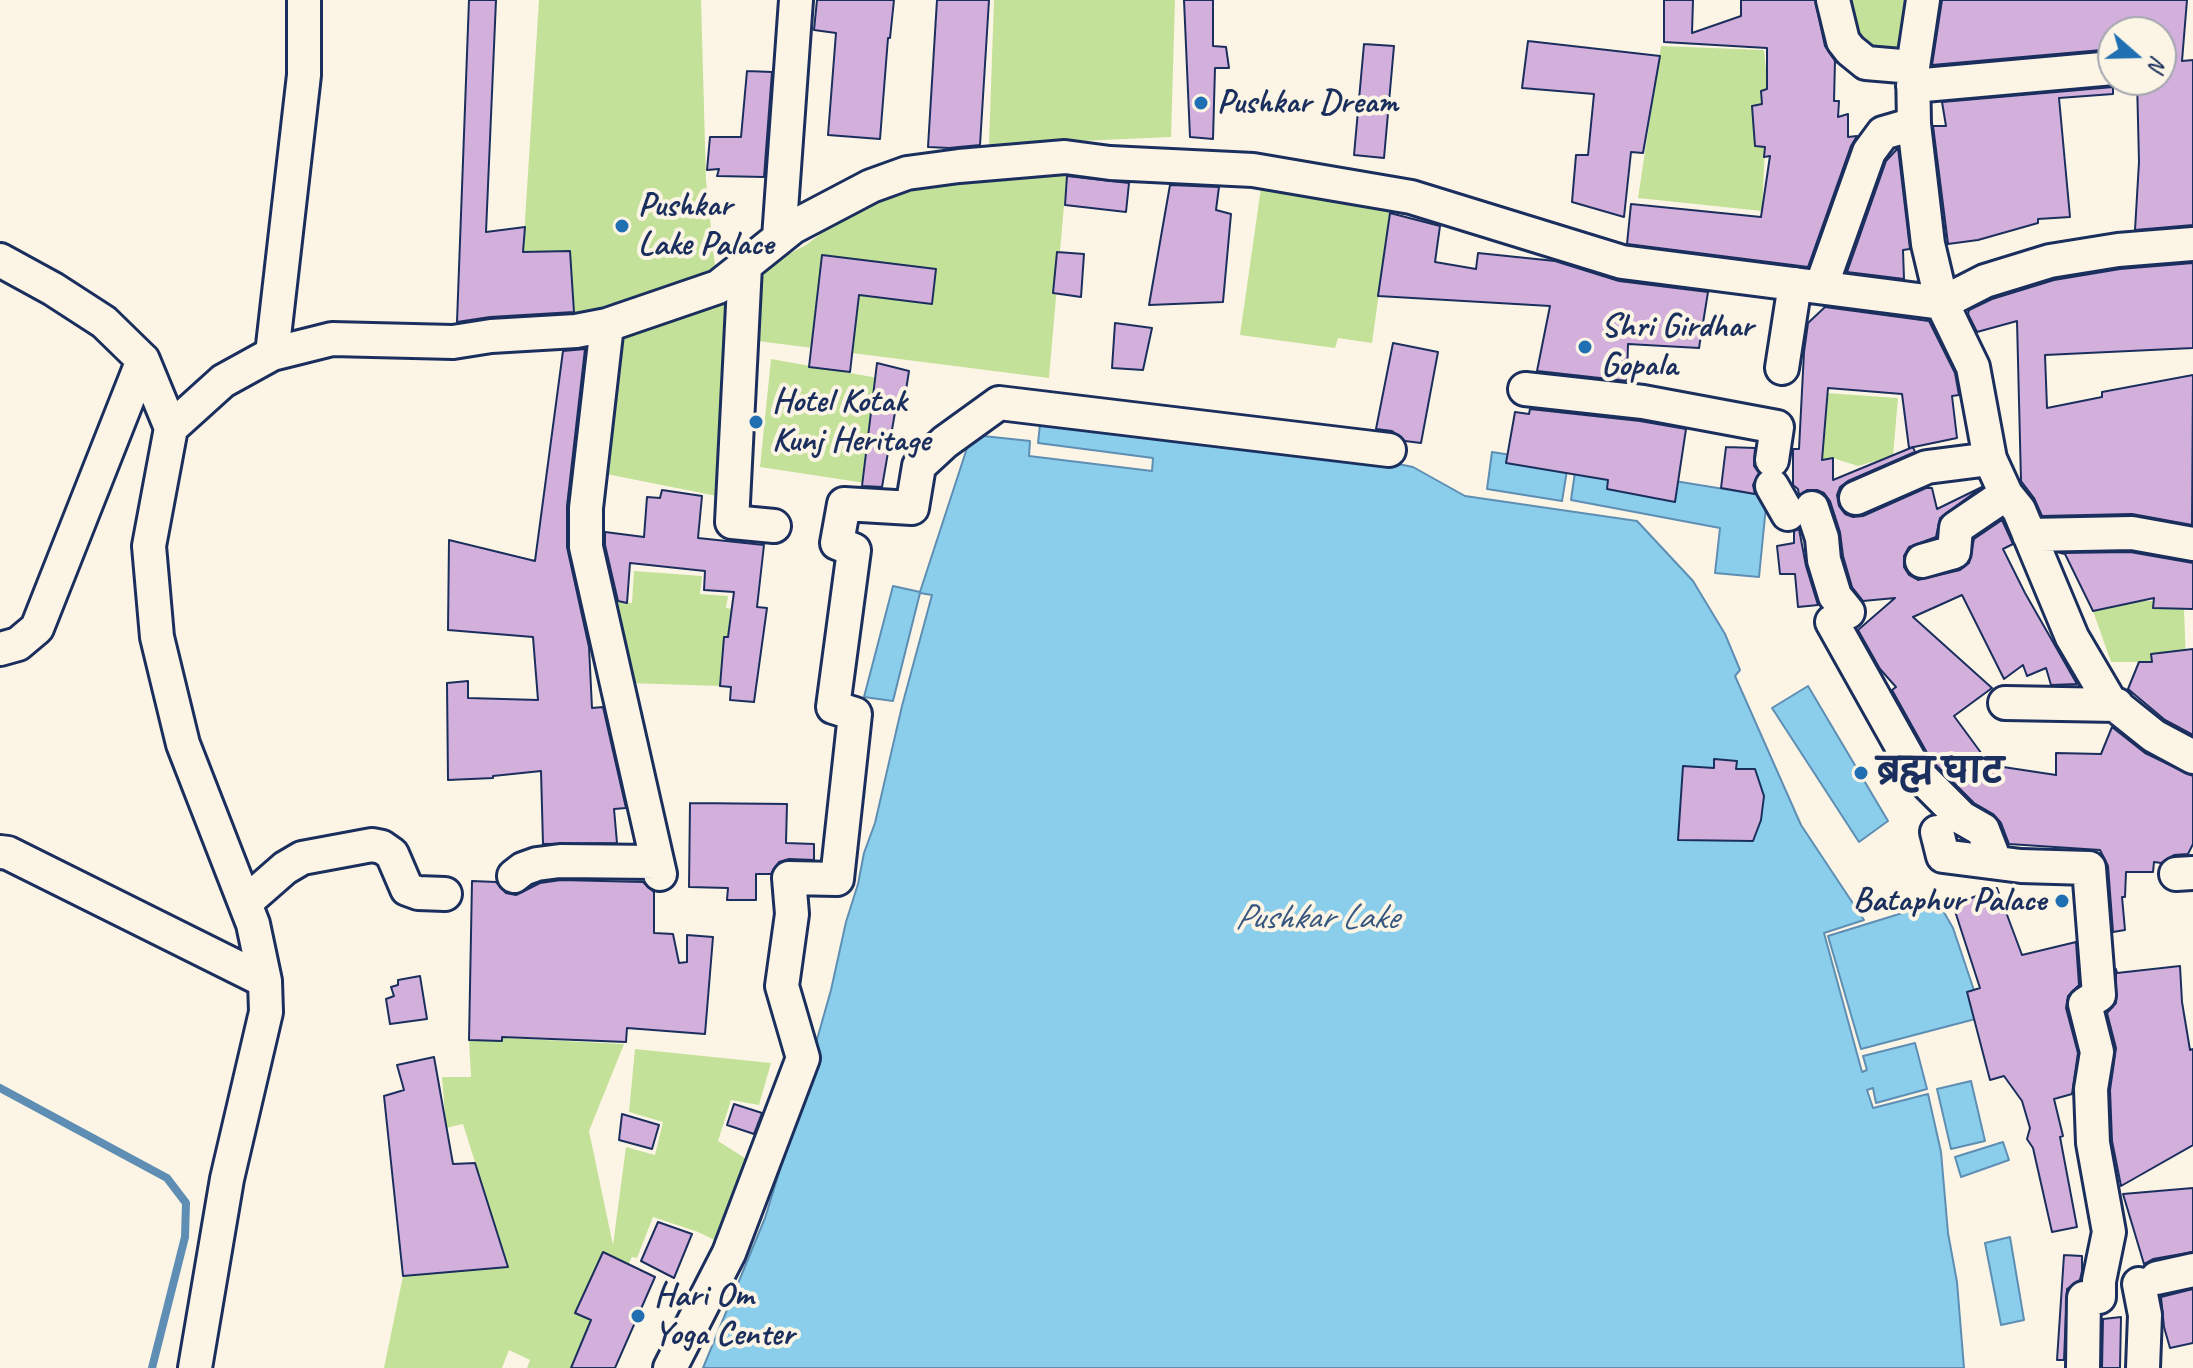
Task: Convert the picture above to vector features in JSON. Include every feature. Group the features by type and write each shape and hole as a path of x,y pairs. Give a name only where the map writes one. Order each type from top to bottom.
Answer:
{"street":[{"path":"272,354 304,75 304,0"},
{"path":"779,238 796,0"},
{"path":"1833,0 1843,41 1850,50 1866,63 1913,77 2097,69"},
{"path":"1923,0 1913,77 1914,124 1928,244 1942,303 1973,367 1990,459 2006,494 2019,510 2072,637 2109,700 2154,736 2193,757"},
{"path":"1782,368 1808,285 1869,152 1883,133 1914,124"},
{"path":"171,428 223,381 272,354 332,339 453,342 491,336 576,331 607,325 718,287 793,227 871,186 907,173 1065,157 1110,163 1253,170 1411,197 1622,262 1942,303 1985,281 2050,261 2118,250 2193,244"},
{"path":"0,260 104,322 143,360 171,428 149,546 157,637 183,744 253,924 265,981 266,1012 227,1179 195,1368"},
{"path":"745,266 732,522 774,526"},
{"path":"514,876 537,864 560,861 659,868 586,547 586,508 607,325"},
{"path":"0,649 18,644 37,628 143,360"},
{"path":"1525,389 1643,402 1777,427 1786,492 1822,538 1824,560 1840,617 1916,772 1962,818 1983,830 1995,861"},
{"path":"670,1368 729,1253 803,1058 782,986 792,914 789,878 837,879 855,714 833,707 854,550 837,543 844,504 912,508 919,466 945,442 999,403 1389,450"},
{"path":"1856,498 1927,467 1990,459"},
{"path":"1922,561 1954,552 1956,528 2006,494"},
{"path":"2029,535 2132,533 2193,544"},
{"path":"2005,703 2117,705"},
{"path":"1937,832 1943,856 2021,866 2089,868 2099,995 2085,1004 2097,1052 2091,1089 2093,1143 2109,1232 2099,1281 2099,1297 2084,1298 2083,1368"},
{"path":"245,903 285,868 302,858 372,845 392,854 407,889 418,893 445,894"},
{"path":"0,852 8,853 265,981"},
{"path":"2143,1368 2148,1281 2193,1270"}],"green space":[{"path":"539,0 701,0 706,180 717,285 576,328 570,251 523,252"},
{"path":"994,0 1175,0 1171,137 989,145"},
{"path":"1842,0 1923,0 1914,64 1850,50"},
{"path":"1661,46 1764,50 1768,89 1761,91 1762,104 1752,107 1755,146 1765,147 1762,211 1638,198"},
{"path":"1068,159 1049,378 734,338 717,496 601,473 611,328 708,297 806,245 914,163"},
{"path":"1261,188 1391,206 1372,343 1338,338 1335,348 1240,335"},
{"path":"771,359 878,378 865,483 760,467"},
{"path":"1827,393 1898,398 1893,456 1858,466 1833,458 1822,460"},
{"path":"634,571 702,576 700,594 728,596 726,608 739,610 730,638 724,638 720,686 628,683 608,600 632,603"},
{"path":"2116,595 2134,601 2154,601 2154,608 2184,609 2186,662 2167,652 2152,654 2152,662 2111,662 2093,611 2116,606"},
{"path":"504,1038 624,1044 589,1131 613,1245 626,1147 655,1155 663,1122 629,1112 635,1049 771,1063 759,1105 731,1100 718,1141 756,1165 723,1244 653,1217 637,1258 632,1257 578,1368 527,1368 530,1360 509,1350 502,1368 384,1368 403,1276 508,1267 463,1124 446,1128 442,1077 471,1077 469,1040"}],"water":[{"name":"Pushkar Lake","path":"1041,415 1383,461 1413,467 1465,496 1637,521 1693,581 1725,634 1740,670 1735,676 1801,825 1864,920 1824,933 1862,1072 1867,1070 1863,1056 1915,1043 1927,1089 1876,1103 1873,1088 1867,1090 1873,1108 1928,1094 1941,1152 1964,1368 703,1368 765,1218 782,1163 831,990 932,595 920,593 893,701 864,697 893,586 920,592 968,445 974,435 1030,441 1029,456 1152,471 1153,458 1038,443"},
{"path":"1492,452 1568,464 1562,501 1487,489"},
{"path":"1576,465 1767,496 1759,577 1715,573 1720,528 1571,500"},
{"path":"1808,686 1888,821 1859,842 1772,708"},
{"path":"1938,902 1953,928 1983,1017 1861,1049 1828,936"},
{"path":"1971,1081 1985,1141 1951,1149 1937,1089"},
{"path":"2003,1142 2009,1160 1961,1177 1955,1157"},
{"path":"2010,1237 2024,1320 2001,1325 1985,1243"}],"building":[{"path":"469,0 496,0 486,232 525,227 523,252 570,251 574,312 457,322"},
{"path":"817,0 894,0 880,139 828,135 836,33 814,30"},
{"path":"937,0 989,0 980,145 928,147"},
{"name":"Pushkar Dream","path":"1184,0 1213,0 1213,46 1226,47 1229,68 1215,68 1213,139 1190,137"},
{"path":"1664,0 1693,0 1692,33 1741,16 1741,0 1815,0 1825,46 1835,61 1834,101 1839,101 1838,117 1848,114 1848,137 1857,136 1808,267 1627,244 1631,204 1761,217 1770,156 1764,157 1765,147 1755,146 1752,106 1762,104 1761,91 1767,89 1767,48 1664,42"},
{"path":"1942,0 2187,0 2182,61 2193,60 2193,225 2135,230 2139,162 2137,96 2177,96 2177,16 2097,16 2097,50 1932,65"},
{"path":"1528,41 1660,56 1643,153 1631,152 1624,217 1572,202 1576,155 1588,155 1594,94 1522,88"},
{"path":"1364,44 1394,46 1384,158 1354,155"},
{"path":"747,71 772,72 764,177 717,176 719,169 707,170 710,137 741,137"},
{"path":"2097,88 2097,95 2059,98 2070,217 2038,219 2038,223 1978,240 1948,244 1933,126 1946,126 1942,102"},
{"path":"1898,148 1910,249 1903,250 1904,279 1847,272 1886,161"},
{"path":"1067,176 1129,183 1126,212 1065,205"},
{"path":"1170,185 1219,187 1216,210 1231,214 1223,302 1149,305"},
{"path":"1390,213 1440,226 1435,262 1476,269 1478,253 1555,261 1619,281 1708,292 1699,348 1628,344 1627,381 1537,371 1550,306 1378,296"},
{"path":"1057,252 1084,254 1081,297 1053,293"},
{"path":"822,255 936,269 932,304 859,295 850,372 809,367"},
{"path":"2193,263 2193,348 2045,355 2047,408 2102,397 2102,392 2193,375 2192,525 2132,514 2042,516 2034,498 2021,481 2017,321 1977,332 1969,310 1992,299 2054,280 2120,269"},
{"path":"1825,307 1929,321 1955,373 1959,395 1952,396 1957,438 1913,447 1915,452 1848,481 1840,487 1837,495 1839,506 1845,514 1863,516 1932,488 1937,509 1982,487 1940,518 1936,537 1909,547 1904,556 1904,567 1909,575 1918,580 1960,570 1969,563 1974,539 2002,520 2013,544 2003,549 2077,684 2051,685 2046,668 2027,676 2023,665 2004,679 1962,595 1913,617 1992,688 1954,716 1990,765 2056,775 2056,753 2101,754 2112,727 2145,753 2193,776 2193,844 2188,854 2174,855 2161,863 2154,862 2153,872 2126,872 2125,897 2122,897 2125,930 2113,932 2108,866 2100,850 2009,844 2001,823 1993,814 1974,803 1931,760 1892,690 1896,687 1880,669 1858,630 1895,598 1863,601 1852,587 1830,501 1817,490 1807,490 1799,495 1793,485 1793,449 1799,449 1808,323","holes":["1828,388 1902,394 1909,448 1912,447 1833,480 1833,458 1822,460"]},
{"path":"1115,323 1152,328 1143,370 1112,368"},
{"path":"1393,343 1438,352 1421,443 1405,441 1392,431 1376,429"},
{"path":"585,349 567,506 567,547 589,647 592,708 603,707 626,808 614,809 617,843 543,844 541,771 448,780 447,683 468,681 468,698 538,700 533,637 448,630 449,540 535,561 563,351"},
{"path":"877,363 909,371 904,403 897,401 882,487 862,486"},
{"path":"1530,409 1686,429 1675,502 1607,489 1608,480 1506,463 1515,412 1529,414"},
{"path":"1726,447 1755,448 1754,466 1759,473 1753,485 1755,494 1721,488"},
{"path":"662,490 702,496 698,538 764,545 757,607 767,608 754,702 730,700 731,687 720,686 724,637 728,637 734,592 704,590 705,571 630,563 627,603 618,601 605,545 605,532 644,537 647,497 660,498"},
{"path":"1799,529 1818,605 1798,607 1795,574 1780,574 1777,546 1794,543 1794,531"},
{"path":"2130,552 2193,563 2193,609 2153,608 2154,598 2093,611 2065,554 2060,553"},
{"path":"2193,649 2193,735 2165,720 2128,689 2139,662 2152,662 2151,654"},
{"path":"1714,759 1737,761 1736,769 1755,769 1764,796 1761,820 1753,841 1678,840 1683,766 1714,768"},
{"path":"690,803 787,804 786,843 814,844 814,860 789,859 779,862 771,874 756,874 756,900 727,900 728,888 689,887"},
{"path":"561,880 643,882 654,892 654,933 673,934 679,963 687,962 687,935 713,937 705,1034 627,1028 626,1042 502,1037 502,1041 469,1040 472,881 496,882 506,893 516,895 540,883"},
{"path":"1997,888 2022,955 2076,942 2079,985 2068,996 2066,1008 2078,1053 2072,1094 2054,1099 2077,1227 2052,1232 2033,1148 2027,1139 2030,1128 2022,1101 2004,1076 1990,1080 1967,992 1980,988 1953,905"},
{"path":"2180,966 2182,1002 2190,1050 2193,1049 2193,1145 2121,1186 2112,1141 2110,1090 2116,1048 2107,1013 2116,1003 2116,969 2117,973"},
{"path":"420,976 427,1019 390,1024 386,999 394,996 391,987 398,985 398,980"},
{"path":"434,1057 453,1164 475,1163 508,1267 403,1276 384,1096 404,1090 397,1065"},
{"path":"734,1104 762,1113 754,1134 727,1125"},
{"path":"622,1114 659,1125 652,1149 619,1140"},
{"path":"2193,1188 2193,1252 2153,1259 2144,1264 2123,1194"},
{"path":"658,1222 692,1234 674,1278 641,1261"},
{"path":"603,1252 655,1277 615,1368 571,1368 591,1320 575,1313"},
{"path":"2064,1255 2082,1256 2082,1271 2080,1280 2067,1289 2064,1360 2057,1360"},
{"path":"2193,1289 2193,1343 2170,1348 2161,1297"},
{"path":"2121,1317 2120,1368 2102,1368 2103,1319"}],"waterway":[{"path":"0,1088 167,1178 186,1203 185,1237 152,1368"}],"place":[{"name":"Pushkar Dream","path":"1201,103"},
{"name":"Pushkar Lake Palace","path":"622,226"},
{"name":"Shri Girdhar Gopala","path":"1585,347"},
{"name":"Hotel Kotak Kunj Heritage","path":"756,422"},
{"name":"ब्रह्म घाट","path":"1861,773"},
{"name":"Bataphur Palace","path":"2062,901"},
{"name":"Hari Om Yoga Center","path":"638,1316"}]}
